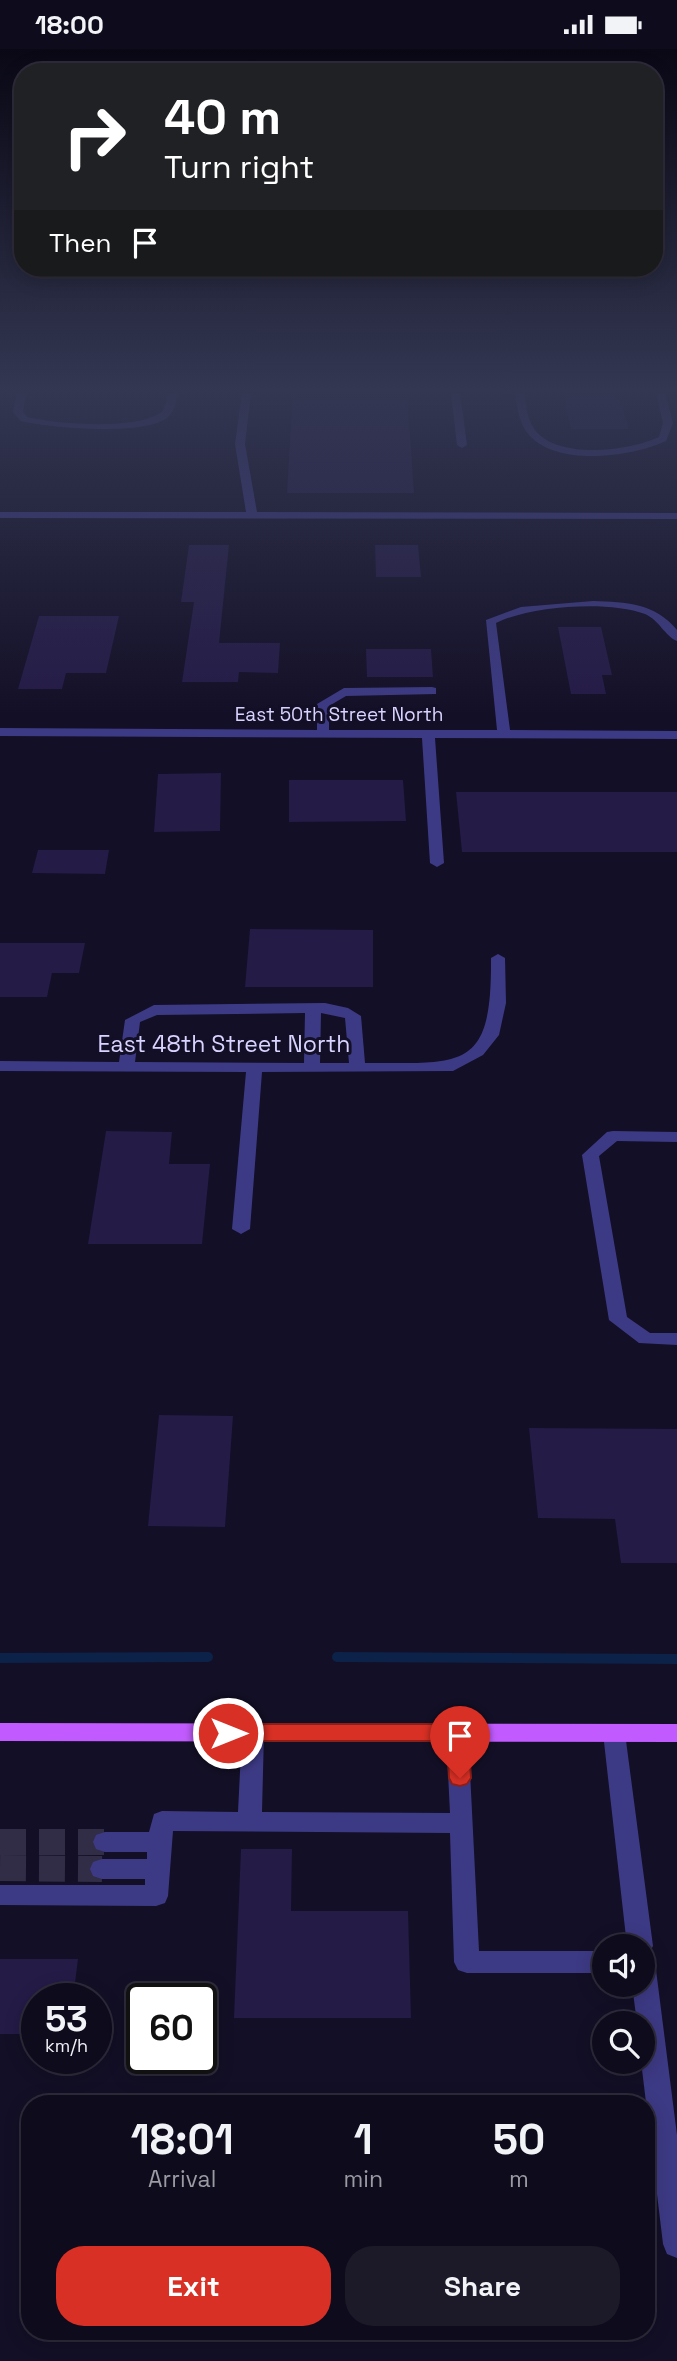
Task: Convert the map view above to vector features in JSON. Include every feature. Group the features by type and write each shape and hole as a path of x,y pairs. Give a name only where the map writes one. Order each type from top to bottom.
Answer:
{"main road":[{"path":"0,1732 677,1733"}],"street":[{"path":"249,501 252,516"},
{"path":"0,515 677,516"},
{"path":"504,734 489,622 499,615 545,606 622,605 649,611 662,620 677,638"},
{"path":"323,733 323,704 344,692 432,691"},
{"name":"East 50th Street North","path":"0,732 677,735"},
{"path":"428,734 437,863"},
{"name":"East 48th Street North","path":"0,1066 447,1068 477,1052 486,1043 496,1017 499,993 498,958"},
{"path":"126,1066 133,1020 155,1010 313,1008 343,1011 354,1016 357,1067"},
{"path":"312,1067 313,1008"},
{"path":"242,1229 254,1067"},
{"path":"677,1137 613,1136 590,1155 618,1320 646,1339 677,1339"},
{"path":"250,1822 253,1733"},
{"path":"457,1733 467,1962 592,1962"},
{"path":"614,1733 639,1934"},
{"path":"0,1895 156,1896 162,1822 463,1823"},
{"path":"105,1842 160,1842"},
{"path":"102,1869 158,1869"},
{"path":"646,1997 677,2244"}],"building":[{"path":"189,545 229,545 219,643 280,643 278,673 239,672 238,682 182,682 194,602 181,602"},
{"path":"375,545 418,545 421,577 376,577"},
{"path":"39,616 119,616 106,673 66,673 62,689 18,689"},
{"path":"558,627 601,627 612,675 602,675 606,694 571,694"},
{"path":"366,649 431,649 433,677 367,677"},
{"path":"221,773 220,831 154,832 158,774"},
{"path":"289,780 403,780 406,821 289,822"},
{"path":"456,792 677,792 677,852 462,852"},
{"path":"38,850 109,850 105,874 32,873"},
{"path":"250,929 373,930 373,987 245,987"},
{"path":"0,943 85,943 79,973 52,973 47,997 0,997"},
{"path":"106,1131 172,1132 169,1164 210,1164 202,1244 88,1244"},
{"path":"159,1415 233,1416 225,1527 148,1526"},
{"path":"529,1428 677,1429 677,1563 621,1563 615,1519 538,1518"},
{"path":"241,1849 292,1849 291,1911 408,1911 411,2018 234,2018"},
{"path":"0,1959 78,1959 75,1983 21,1983 21,2034 0,2034"}],"waterway":[{"path":"0,1658 208,1657"},
{"path":"337,1657 677,1659"}],"tunnel":[{"path":"0,1842 105,1842"},
{"path":"0,1868 102,1869"}],"route":[{"path":"228,1733 457,1733 460,1778"}]}
